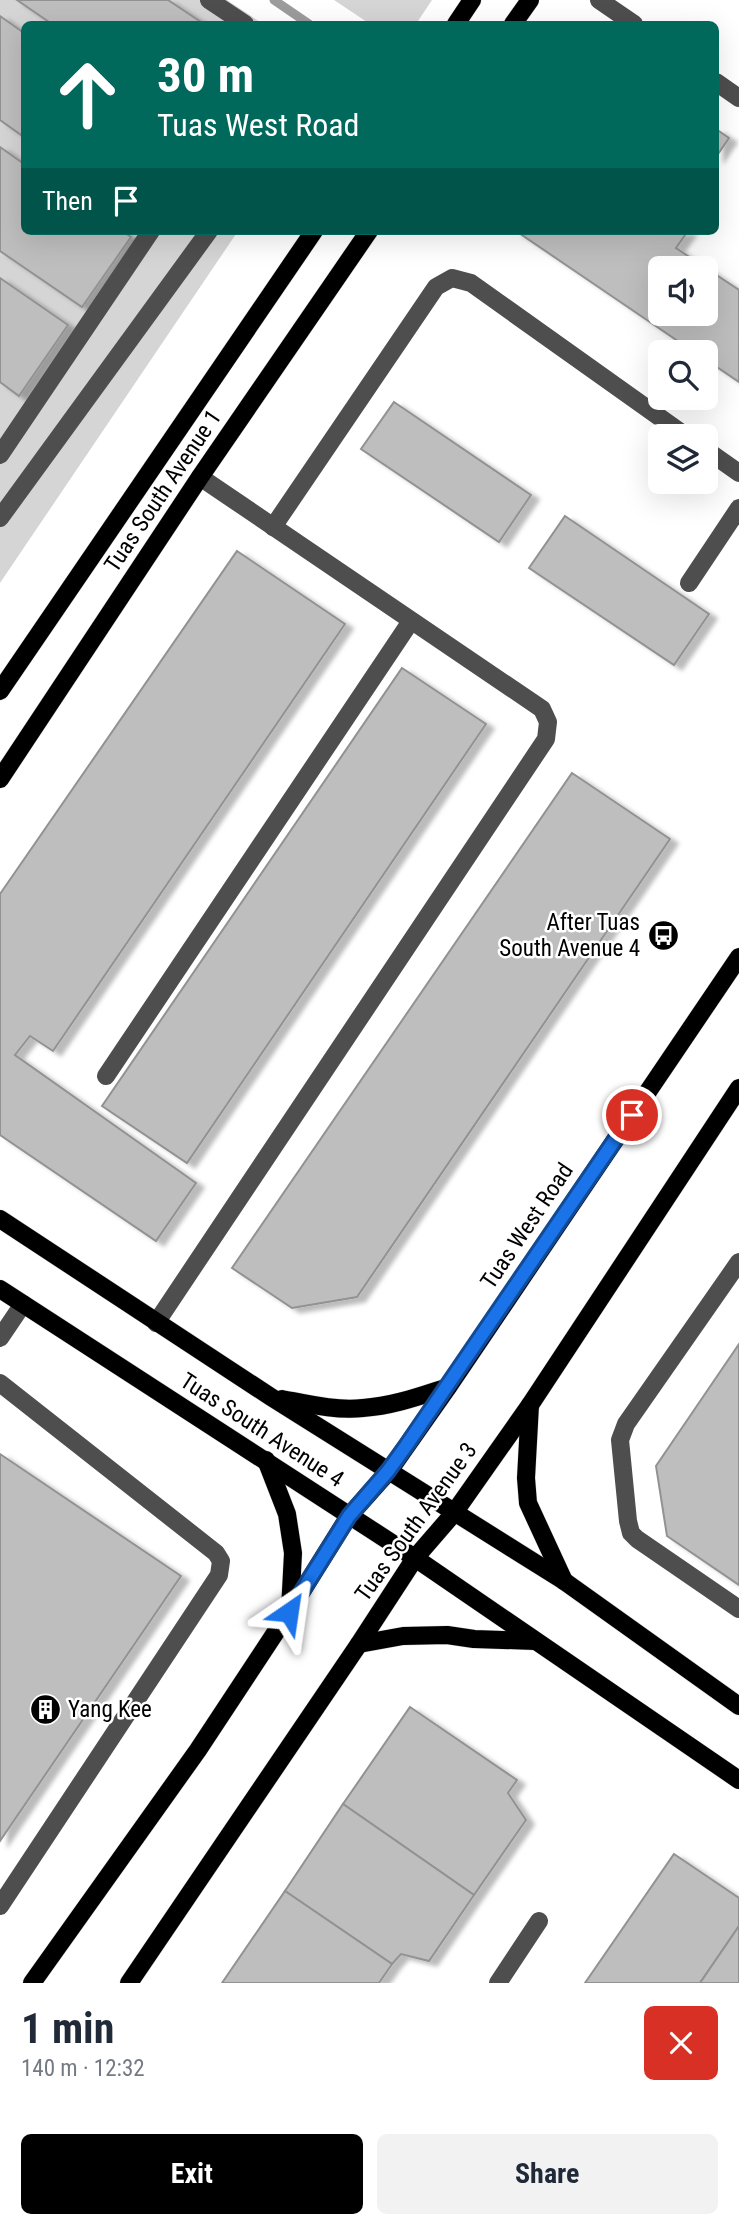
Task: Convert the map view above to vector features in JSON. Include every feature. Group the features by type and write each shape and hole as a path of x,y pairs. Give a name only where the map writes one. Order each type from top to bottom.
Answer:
{"main road":[{"path":"458,21 472,0"},
{"path":"515,21 530,0"},
{"name":"Tuas South Avenue 1","path":"0,691 311,235"},
{"name":"Tuas South Avenue 1","path":"0,779 200,477 366,235"},
{"name":"Tuas West Road","path":"349,1516 388,1471 448,1387 739,957"},
{"name":"Tuas South Avenue 3","path":"129,1983 415,1558 454,1513 530,1405 739,1088"},
{"name":"Tuas South Avenue 4","path":"0,1219 271,1397 564,1581 739,1706"},
{"name":"Tuas South Avenue 4","path":"0,1289 415,1558 739,1780"},
{"path":"271,1397 329,1407 362,1409 405,1401 448,1387"},
{"path":"530,1405 526,1478 528,1503 564,1581"},
{"path":"266,1461 287,1514 293,1553 289,1612"},
{"path":"32,1983 198,1750 349,1516"},
{"path":"359,1644 403,1636 447,1635 474,1639 535,1641"}],"street":[{"path":"209,0 241,21"},
{"path":"599,0 630,21"},
{"path":"719,84 739,98"},
{"path":"0,455 148,235"},
{"path":"0,518 206,235"},
{"path":"273,527 436,288 452,278 471,283 669,424"},
{"path":"718,458 739,473"},
{"path":"156,1323 546,739 548,722 542,709 200,477"},
{"path":"689,583 739,508"},
{"path":"106,1076 411,621"},
{"path":"739,1262 626,1424 620,1440 631,1533 739,1609"},
{"path":"0,1338 23,1304"},
{"path":"0,1383 216,1553 221,1561 219,1575 0,1906"},
{"path":"498,1983 539,1921"}],"shaded area":[{"path":"0,0 227,0 258,21 21,21 21,235 235,235 0,583"},
{"path":"334,0 432,0 418,21 366,21"}],"building":[{"path":"17,0 168,0 200,21 48,21"},
{"path":"0,16 21,31 21,135 0,120"},
{"path":"719,131 729,138 719,153"},
{"path":"0,147 21,162 21,235 131,237 82,307 0,251"},
{"path":"522,235 685,235 676,248 688,256 648,256 648,321"},
{"path":"718,276 739,290 739,382 718,368 718,340 676,340 656,326 718,326"},
{"path":"0,278 68,325 19,396 0,382"},
{"path":"394,402 531,495 499,542 361,449"},
{"path":"565,516 709,614 674,665 529,568"},
{"path":"237,551 345,624 53,1051 30,1036 15,1055 196,1183 156,1241 0,1135 0,894"},
{"path":"402,668 486,724 187,1163 102,1106"},
{"path":"572,773 670,839 357,1297 292,1308 232,1268"},
{"path":"739,1344 739,1585 667,1536 656,1466"},
{"name":"Yang Kee","path":"0,1454 181,1576 0,1841"},
{"path":"410,1707 517,1780 508,1793 526,1820 474,1895 343,1804"},
{"path":"343,1804 474,1895 429,1961 401,1954 392,1964 285,1891"},
{"path":"674,1854 739,1898 739,1926 700,1983 585,1983"},
{"path":"285,1891 392,1964 379,1983 222,1983"},
{"path":"739,1926 739,1983 700,1983"}],"waterway":[{"path":"274,0 305,21"}],"place":[{"name":"After Tuas South Avenue 4","path":"663,935"},
{"name":"Yang Kee","path":"45,1709"}],"route":[{"path":"289,1612 349,1516 388,1471 448,1387 632,1115"}]}
